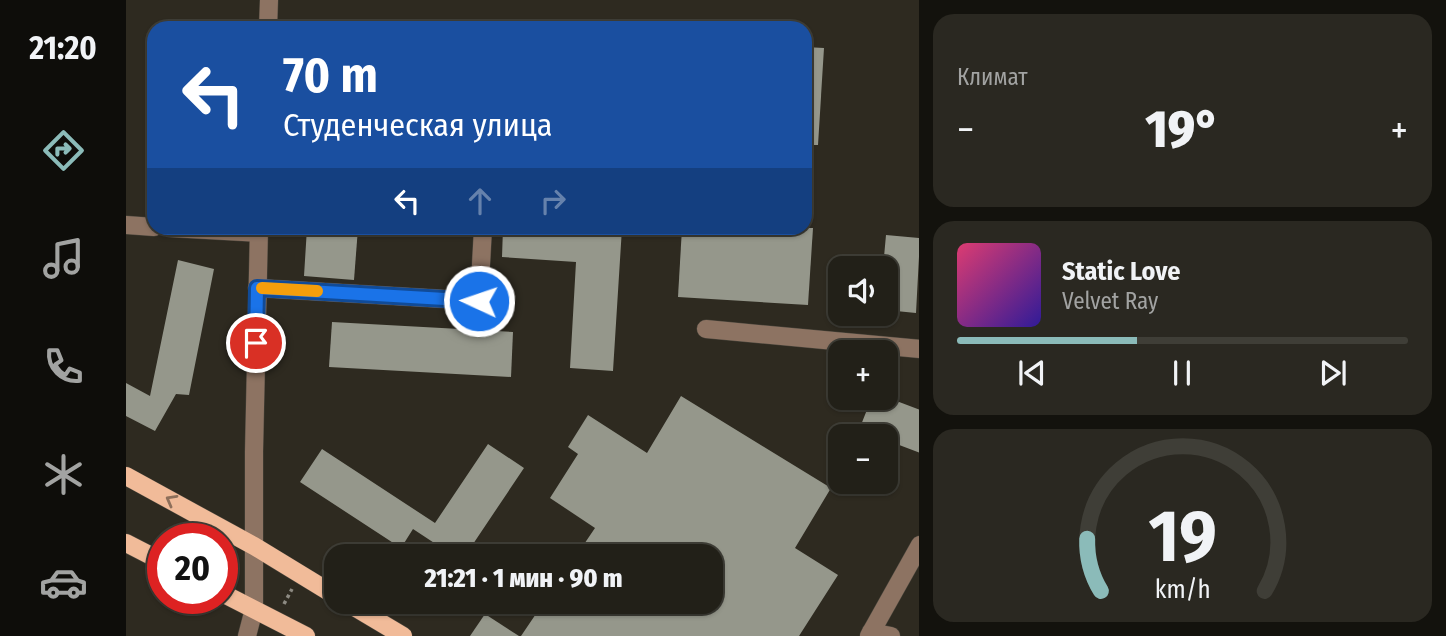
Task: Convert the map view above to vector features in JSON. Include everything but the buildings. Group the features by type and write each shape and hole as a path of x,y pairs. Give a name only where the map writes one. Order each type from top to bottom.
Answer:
{"main road":[{"path":"126,476 254,545 324,589"},
{"path":"126,543 147,554"},
{"path":"238,601 306,636"},
{"path":"366,614 403,636"}],"street":[{"path":"268,21 269,0"},
{"path":"126,225 147,226"},
{"path":"247,636 254,609 259,235"},
{"path":"257,288 479,301 484,235"},
{"path":"706,329 919,349"},
{"path":"891,636 870,634 919,545"}],"path":[{"path":"275,620 300,574"}],"slow traffic":[{"path":"262,288 317,291"}],"route":[{"path":"256,343 257,288 479,301"}]}
